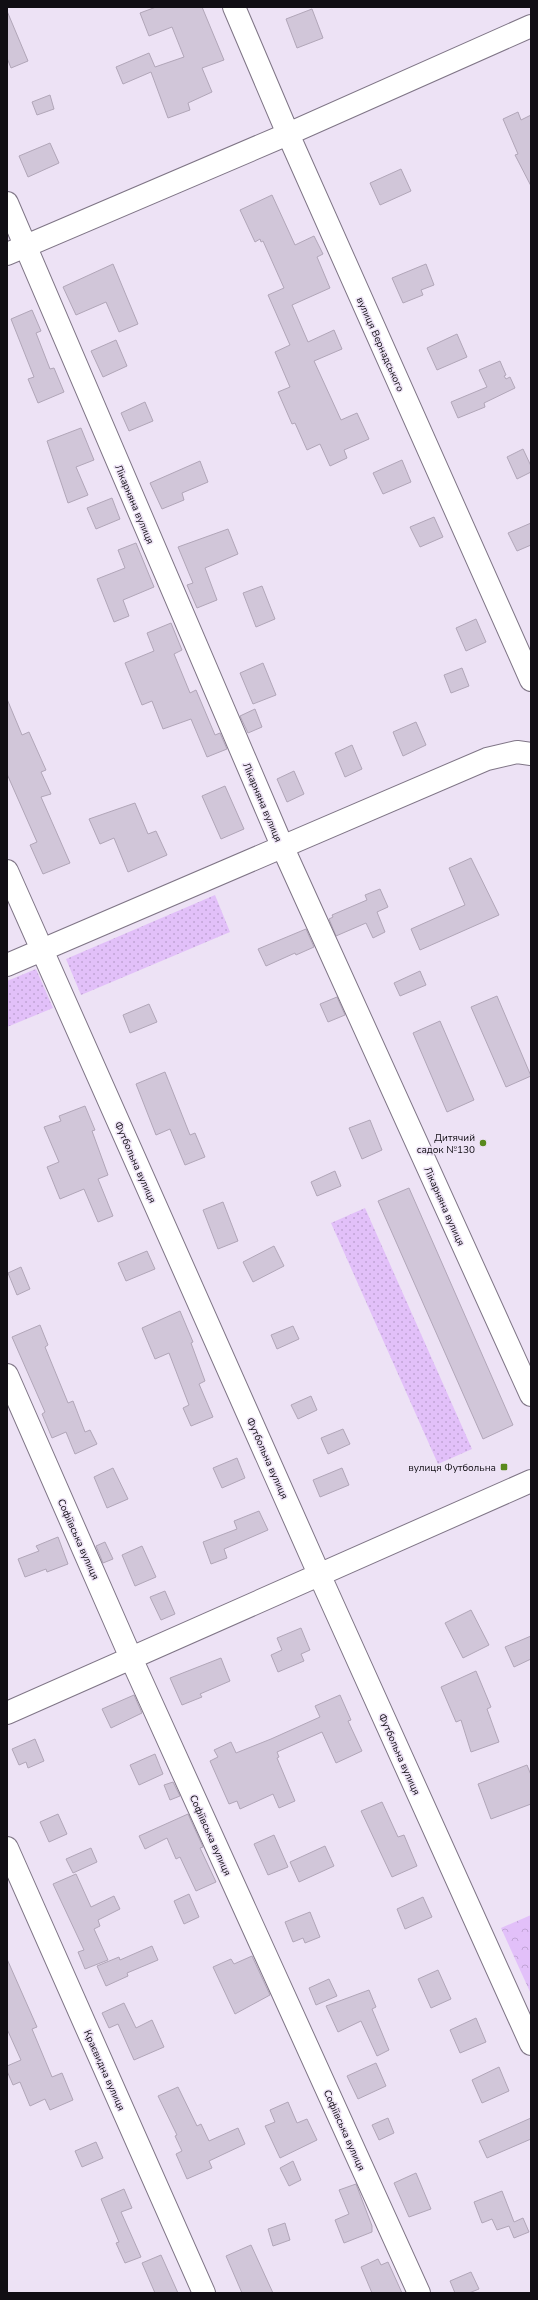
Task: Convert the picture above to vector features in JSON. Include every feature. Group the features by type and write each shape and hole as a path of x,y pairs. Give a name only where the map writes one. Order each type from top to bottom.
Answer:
{"street":[{"name":"вулиця Вернадського","path":"234,7 288,134 531,680"},
{"path":"16,250 288,134 531,26"},
{"name":"Лікарняна вулиця","path":"7,203 16,250 283,848 531,1395"},
{"path":"7,965 283,848 487,759 517,752 531,754"},
{"name":"Футбольна вулиця","path":"7,871 319,1574 531,2044"},
{"name":"Софіївська вулиця","path":"7,1375 131,1658 419,2293"},
{"path":"7,1713 531,1481"},
{"name":"Краєвидна вулиця","path":"7,1848 204,2293"}],"green space":[{"path":"215,895 230,932 81,995 66,959"},
{"path":"36,969 53,1008 7,1027 7,981"},
{"path":"365,1208 472,1449 438,1464 331,1223"},
{"path":"531,1915 531,1994 501,1928"}],"building":[{"path":"156,7 202,7 224,60 202,68 212,92 188,103 190,110 168,118 151,72 123,84 116,67 149,53 155,67 184,57 172,27 149,36 140,13"},
{"path":"312,9 323,38 297,48 286,19"},
{"path":"7,11 28,61 11,68 7,58"},
{"path":"50,95 54,109 37,115 32,102"},
{"path":"518,112 521,120 531,115 531,186 515,155 518,154 503,119"},
{"path":"50,143 59,163 28,177 19,156"},
{"path":"401,169 411,191 380,205 370,183"},
{"path":"272,195 295,245 314,236 323,254 317,257 330,288 292,305 308,342 334,330 342,349 314,361 341,420 357,413 369,439 344,450 347,458 330,466 320,444 307,450 295,423 292,424 278,392 290,387 275,352 290,345 268,295 284,288 263,241 261,242 260,239 255,242 240,210"},
{"path":"113,264 138,324 119,332 106,302 76,315 63,287"},
{"path":"426,264 434,285 421,290 423,295 403,303 392,278"},
{"path":"32,310 41,331 36,333 50,369 54,368 64,392 38,403 28,379 34,377 11,319"},
{"path":"457,334 467,357 437,370 427,348"},
{"path":"116,340 127,366 103,377 91,351"},
{"path":"500,361 506,375 504,376 506,379 510,377 515,388 484,403 485,407 458,418 451,402 487,387 479,370"},
{"path":"145,402 153,421 129,431 121,413"},
{"path":"81,428 94,460 76,467 88,495 68,503 47,441"},
{"path":"523,449 531,466 531,472 517,479 507,457"},
{"path":"402,460 411,482 383,494 373,473"},
{"path":"200,461 208,482 182,493 184,500 162,509 150,483"},
{"path":"112,498 120,519 96,529 87,508"},
{"path":"434,517 443,537 420,547 410,527"},
{"path":"531,523 531,545 517,551 508,533"},
{"path":"228,529 238,554 205,568 217,600 197,608 187,585 193,583 178,547"},
{"path":"136,543 154,587 123,600 129,616 114,622 97,579 125,568 118,550"},
{"path":"262,586 275,619 256,627 243,593"},
{"path":"476,619 486,642 466,651 456,628"},
{"path":"171,623 182,650 174,654 190,693 196,690 215,735 220,733 227,749 207,757 191,719 163,729 152,701 142,705 125,663 154,651 147,633"},
{"path":"263,663 276,695 253,704 240,673"},
{"path":"462,668 469,686 451,693 444,675"},
{"path":"7,699 22,735 29,732 46,770 41,772 51,794 41,797 70,863 43,874 30,845 37,842 7,774"},
{"path":"255,709 262,727 248,733 240,716"},
{"path":"416,722 426,745 403,756 393,732"},
{"path":"352,745 362,769 345,777 335,753"},
{"path":"294,771 304,794 287,802 277,779"},
{"path":"225,786 244,829 221,839 202,796"},
{"path":"135,803 148,834 156,831 167,855 128,872 114,838 100,844 89,819"},
{"path":"471,858 499,915 420,950 411,929 465,905 449,868"},
{"path":"380,889 388,907 377,912 385,932 373,938 366,923 336,936 329,919 333,917 332,915 367,900 365,895"},
{"path":"306,929 314,947 296,955 295,953 266,966 258,949"},
{"path":"420,971 426,985 400,996 394,983"},
{"path":"497,996 531,1076 506,1087 471,1007"},
{"path":"337,997 345,1015 328,1022 320,1004"},
{"path":"149,1004 157,1022 130,1033 123,1015"},
{"path":"440,1021 474,1100 447,1112 413,1033"},
{"path":"165,1072 190,1135 195,1133 205,1157 185,1165 170,1129 156,1135 136,1084"},
{"path":"85,1106 95,1130 92,1131 108,1175 98,1179 113,1216 98,1222 84,1189 60,1199 47,1167 59,1162 44,1127 61,1121 59,1116"},
{"path":"370,1120 382,1150 362,1159 349,1128"},
{"path":"335,1171 341,1186 317,1196 311,1182"},
{"path":"409,1188 513,1425 483,1439 378,1201"},
{"path":"223,1202 238,1241 218,1249 203,1210"},
{"path":"274,1246 284,1266 253,1282 243,1262"},
{"path":"147,1251 155,1269 126,1281 118,1263"},
{"path":"21,1267 30,1289 17,1295 8,1273"},
{"path":"180,1311 193,1342 191,1343 205,1381 199,1384 213,1417 191,1426 183,1408 189,1405 169,1353 155,1359 142,1328"},
{"path":"40,1325 48,1345 45,1347 68,1403 73,1401 85,1432 90,1430 97,1444 75,1454 66,1432 52,1438 42,1414 45,1412 12,1337"},
{"path":"293,1326 299,1339 277,1349 271,1335"},
{"path":"311,1396 317,1410 298,1419 291,1405"},
{"path":"343,1429 350,1444 328,1454 321,1438"},
{"path":"237,1458 245,1478 222,1488 213,1468"},
{"path":"113,1468 128,1499 107,1508 94,1477"},
{"path":"342,1468 349,1485 320,1497 313,1480"},
{"path":"259,1511 268,1530 224,1549 227,1558 211,1564 203,1542 237,1529 234,1521"},
{"path":"58,1537 68,1564 47,1572 46,1569 25,1577 18,1559 39,1551 36,1546"},
{"path":"105,1542 113,1559 103,1563 96,1546"},
{"path":"142,1546 156,1577 135,1586 122,1555"},
{"path":"165,1591 175,1614 161,1620 150,1597"},
{"path":"471,1610 489,1645 463,1658 445,1623"},
{"path":"301,1628 310,1650 301,1654 304,1661 278,1672 271,1655 282,1650 277,1638"},
{"path":"531,1636 531,1659 514,1667 505,1647"},
{"path":"221,1658 230,1681 200,1694 202,1697 182,1705 170,1678"},
{"path":"476,1671 491,1707 487,1709 499,1742 471,1752 461,1720 456,1722 441,1687"},
{"path":"134,1695 142,1713 111,1728 102,1709"},
{"path":"340,1695 351,1720 348,1721 362,1751 336,1763 322,1732 277,1752 279,1757 277,1758 295,1801 279,1808 273,1794 240,1809 237,1801 229,1804 210,1761 218,1757 214,1750 231,1742 236,1753 271,1739 320,1717 315,1706"},
{"path":"35,1739 44,1761 28,1768 26,1762 19,1765 12,1749"},
{"path":"155,1754 163,1774 139,1785 130,1765"},
{"path":"527,1765 531,1775 531,1804 491,1819 478,1784"},
{"path":"173,1782 180,1796 170,1800 164,1785"},
{"path":"382,1802 398,1837 404,1835 417,1866 392,1877 361,1811"},
{"path":"58,1814 67,1834 49,1842 40,1822"},
{"path":"188,1814 203,1847 200,1848 216,1882 196,1891 180,1857 176,1859 167,1838 145,1849 139,1836"},
{"path":"274,1835 288,1867 268,1875 254,1844"},
{"path":"325,1846 334,1866 299,1882 290,1862"},
{"path":"91,1848 97,1862 73,1873 66,1859"},
{"path":"76,1874 91,1907 114,1896 120,1909 98,1920 100,1926 94,1929 108,1960 85,1969 78,1952 84,1950 53,1884"},
{"path":"189,1894 199,1917 184,1924 174,1901"},
{"path":"423,1897 432,1917 405,1929 397,1909"},
{"path":"310,1912 320,1937 305,1943 303,1938 293,1942 285,1922"},
{"path":"152,1946 158,1960 127,1973 128,1976 106,1986 97,1966 119,1957 120,1960"},
{"path":"252,1956 270,1995 235,2014 213,1967 231,1959 234,1964"},
{"path":"7,1959 37,2027 32,2029 52,2077 62,2073 73,2100 50,2110 45,2099 30,2106 20,2082 13,2085 7,2071 7,2066 21,2060 7,2029"},
{"path":"438,1970 451,1999 431,2008 418,1979"},
{"path":"329,1979 337,1996 316,2005 309,1988"},
{"path":"369,1990 376,2007 372,2009 389,2050 377,2056 361,2021 338,2032 326,2006"},
{"path":"124,2003 136,2028 152,2020 164,2047 134,2060 118,2024 109,2028 102,2013"},
{"path":"476,2018 486,2042 460,2053 450,2030"},
{"path":"376,2063 386,2086 358,2099 347,2076"},
{"path":"499,2067 509,2091 482,2103 472,2080"},
{"path":"178,2087 197,2126 201,2124 209,2141 238,2128 245,2144 209,2161 212,2168 187,2179 176,2154 182,2151 175,2136 177,2135 158,2096"},
{"path":"288,2102 297,2123 307,2119 317,2140 280,2158 265,2126 275,2122 270,2110"},
{"path":"388,2118 394,2133 379,2140 372,2125"},
{"path":"531,2118 531,2139 487,2158 479,2141"},
{"path":"96,2142 103,2158 82,2167 75,2151"},
{"path":"293,2161 301,2180 289,2186 280,2168"},
{"path":"416,2173 431,2209 409,2217 394,2183"},
{"path":"356,2184 372,2226 372,2232 344,2243 335,2220 349,2214 339,2190"},
{"path":"124,2189 132,2208 121,2212 141,2257 125,2263 116,2243 119,2242 101,2199"},
{"path":"502,2191 514,2222 523,2218 529,2232 514,2238 509,2226 497,2230 492,2219 482,2223 474,2202"},
{"path":"285,2223 290,2240 273,2246 268,2229"},
{"path":"251,2245 273,2293 242,2293 226,2256"},
{"path":"161,2255 178,2293 155,2293 142,2263"},
{"path":"378,2259 381,2265 388,2262 402,2293 372,2293 361,2267"},
{"path":"471,2272 479,2289 469,2293 455,2293 450,2281"}],"place":[{"name":"Дитячий садок №130","path":"483,1143"},
{"name":"вулиця Футбольна","path":"504,1467"}]}
